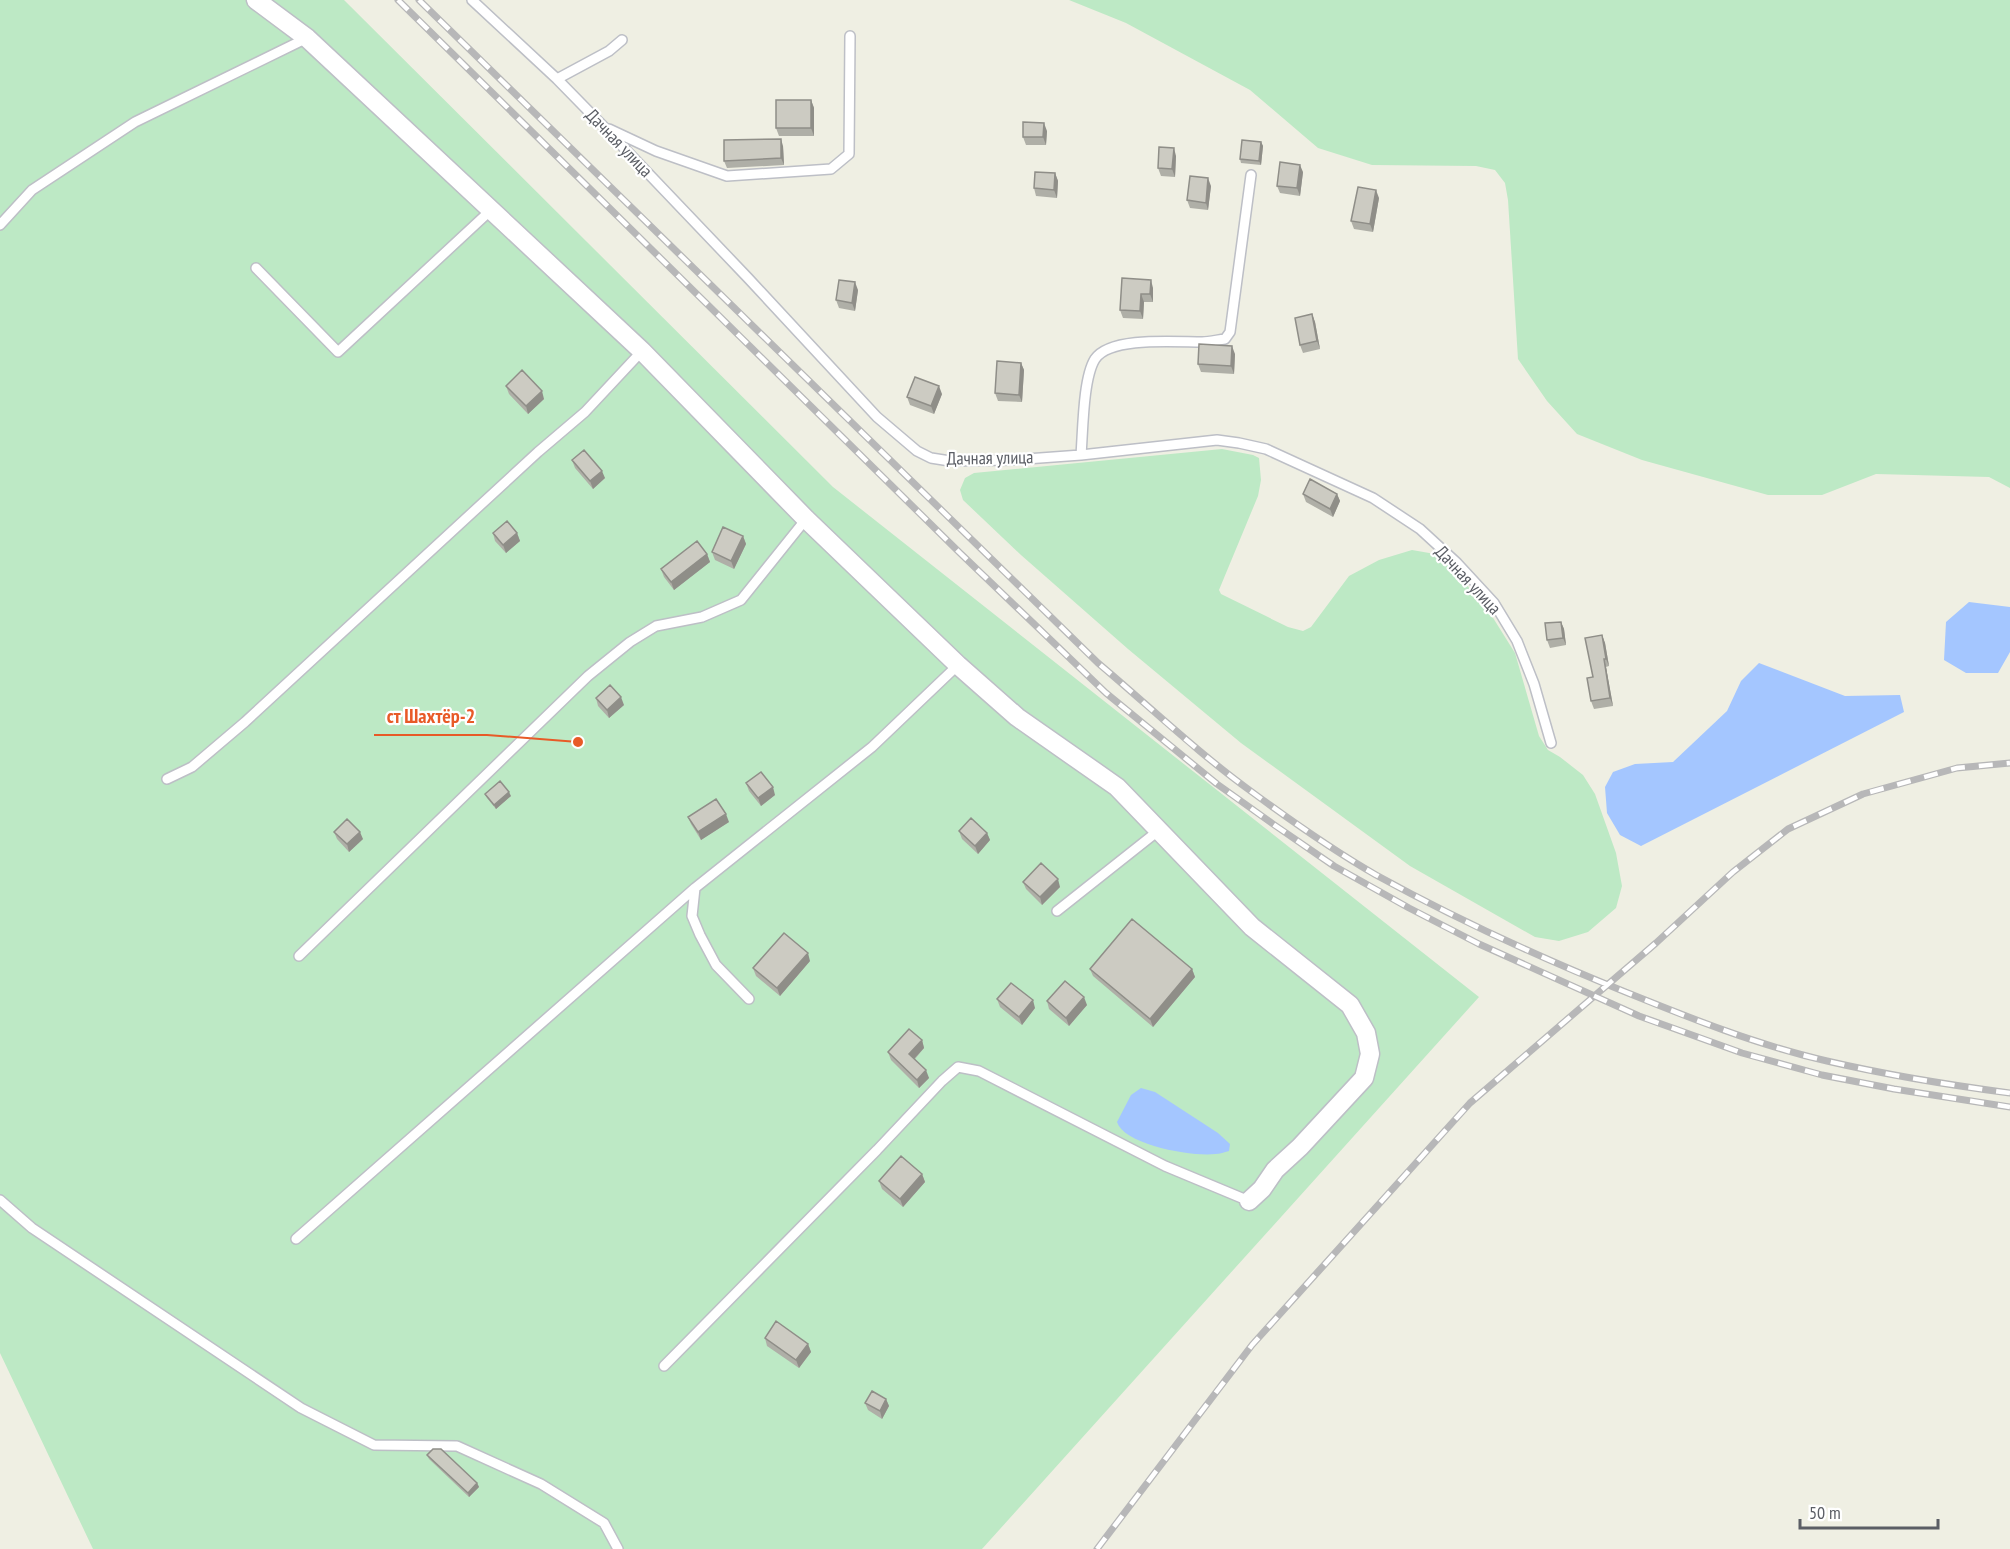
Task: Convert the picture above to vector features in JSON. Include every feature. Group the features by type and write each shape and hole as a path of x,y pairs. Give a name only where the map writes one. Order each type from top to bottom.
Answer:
{"street":[{"path":"256,0 307,38 642,351 806,519 958,665 1017,717 1117,787 1252,927 1350,1005 1366,1033 1370,1054 1364,1078 1300,1147 1275,1170 1262,1189 1249,1201"}],"lane":[{"name":"Дачная улица","path":"472,0 604,128 877,417 917,451 931,458 950,461 1013,460 1217,440 1266,449 1373,498 1420,529 1457,563 1494,603 1517,641 1534,684 1551,744"},
{"path":"604,128 656,151 727,176 831,169 849,154 850,36"},
{"path":"0,225 32,190 135,122 307,38"},
{"path":"557,80 609,51 622,40"},
{"path":"1081,454 1088,378 1095,357 1108,349 1124,344 1172,341 1205,342 1225,339 1230,332 1251,176"},
{"path":"256,268 338,352 490,210"},
{"path":"167,779 192,767 245,722 538,452 585,412 642,351"},
{"path":"299,956 588,676 630,642 656,626 702,617 741,600 806,519"},
{"path":"297,1239 695,888 872,747 958,665"},
{"path":"1057,911 1158,831"},
{"path":"695,888 692,916 700,935 716,965 749,999"},
{"path":"664,1366 958,1067 979,1071 1165,1166 1249,1201"},
{"path":"0,1200 32,1228 301,1408 374,1445 458,1446 541,1484 604,1523 618,1549"}],"green space":[{"path":"0,0 344,0 833,487 1479,997 982,1549 93,1549 0,1353"},
{"path":"1069,0 2010,0 2010,488 1989,477 1876,474 1822,495 1768,495 1642,460 1577,434 1547,401 1518,359 1508,200 1505,183 1495,170 1476,166 1372,165 1318,148 1250,90 1126,23"},
{"path":"1222,449 1259,458 1261,480 1258,496 1219,590 1221,594 1288,627 1303,631 1311,627 1349,576 1379,560 1412,550 1435,554 1455,571 1490,613 1515,653 1539,736 1548,750 1583,775 1595,794 1616,853 1622,886 1616,908 1588,932 1559,941 1535,937 1410,866 1241,743 1128,649 1021,555 963,500 960,490 965,478 974,473"}],"water":[{"path":"1969,602 2010,607 2010,652 1998,673 1966,673 1944,660 1946,622"},
{"path":"1759,663 1845,696 1900,695 1904,712 1641,846 1620,835 1607,813 1605,787 1613,772 1635,764 1673,762 1727,711 1741,681"},
{"path":"1141,1088 1155,1092 1218,1133 1230,1144 1229,1151 1219,1154 1191,1154 1160,1148 1132,1137 1122,1130 1117,1122 1131,1095"}],"building":[{"path":"776,100 811,100 811,128 776,128"},
{"path":"1023,122 1044,123 1043,137 1023,137"},
{"path":"781,139 781,158 724,161 724,140"},
{"path":"1242,140 1261,142 1259,161 1240,159"},
{"path":"1159,147 1174,148 1172,169 1158,168"},
{"path":"1280,162 1300,165 1297,188 1277,186"},
{"path":"1035,172 1055,173 1054,190 1034,188"},
{"path":"1190,176 1208,178 1206,203 1187,200"},
{"path":"1358,187 1376,190 1370,224 1351,221"},
{"path":"1122,278 1151,280 1150,294 1141,294 1140,311 1120,310"},
{"path":"839,280 855,282 852,303 836,300"},
{"path":"1312,314 1317,341 1300,345 1295,318"},
{"path":"1199,344 1232,346 1231,366 1198,364"},
{"path":"997,361 1021,363 1019,395 995,393"},
{"path":"522,370 542,391 526,406 506,386"},
{"path":"915,377 939,386 931,406 907,397"},
{"path":"584,450 602,471 590,481 572,460"},
{"path":"1310,479 1337,494 1330,509 1303,494"},
{"path":"507,521 517,533 503,545 493,533"},
{"path":"723,527 743,536 731,561 712,552"},
{"path":"697,541 707,554 671,582 661,569"},
{"path":"1561,622 1563,638 1547,640 1545,623"},
{"path":"1602,635 1610,698 1591,701 1587,678 1593,677 1585,638"},
{"path":"610,685 621,697 607,710 596,698"},
{"path":"761,772 773,787 758,798 746,783"},
{"path":"500,781 509,792 494,805 485,794"},
{"path":"716,799 726,814 698,832 688,817"},
{"path":"971,818 987,833 975,846 959,831"},
{"path":"347,819 360,832 347,844 334,832"},
{"path":"1041,863 1058,879 1040,897 1023,882"},
{"path":"1132,919 1192,969 1150,1019 1090,969"},
{"path":"784,933 808,953 777,988 753,968"},
{"path":"1065,981 1084,997 1066,1018 1047,1001"},
{"path":"1011,983 1033,1000 1019,1017 997,999"},
{"path":"909,1029 922,1040 909,1054 926,1070 917,1080 888,1052"},
{"path":"901,1156 922,1174 900,1199 879,1181"},
{"path":"776,1321 808,1344 796,1360 765,1338"},
{"path":"872,1391 886,1399 880,1411 865,1403"},
{"path":"433,1449 441,1449 477,1483 468,1493 427,1455"}],"railway":[{"path":"398,0 960,553 1106,693 1217,784 1334,866 1479,944 1639,1016 1742,1053 1822,1075 2010,1107"},
{"path":"419,0 1098,663 1212,761 1297,825 1376,875 1467,922 1560,965 1699,1021 1801,1055 1872,1071 2010,1093"},
{"path":"1097,1549 1252,1345 1470,1103 1656,943 1733,872 1788,829 1863,794 1957,768 2010,763"}],"place":[{"name":"ст Шахтёр-2","path":"578,742"}]}
